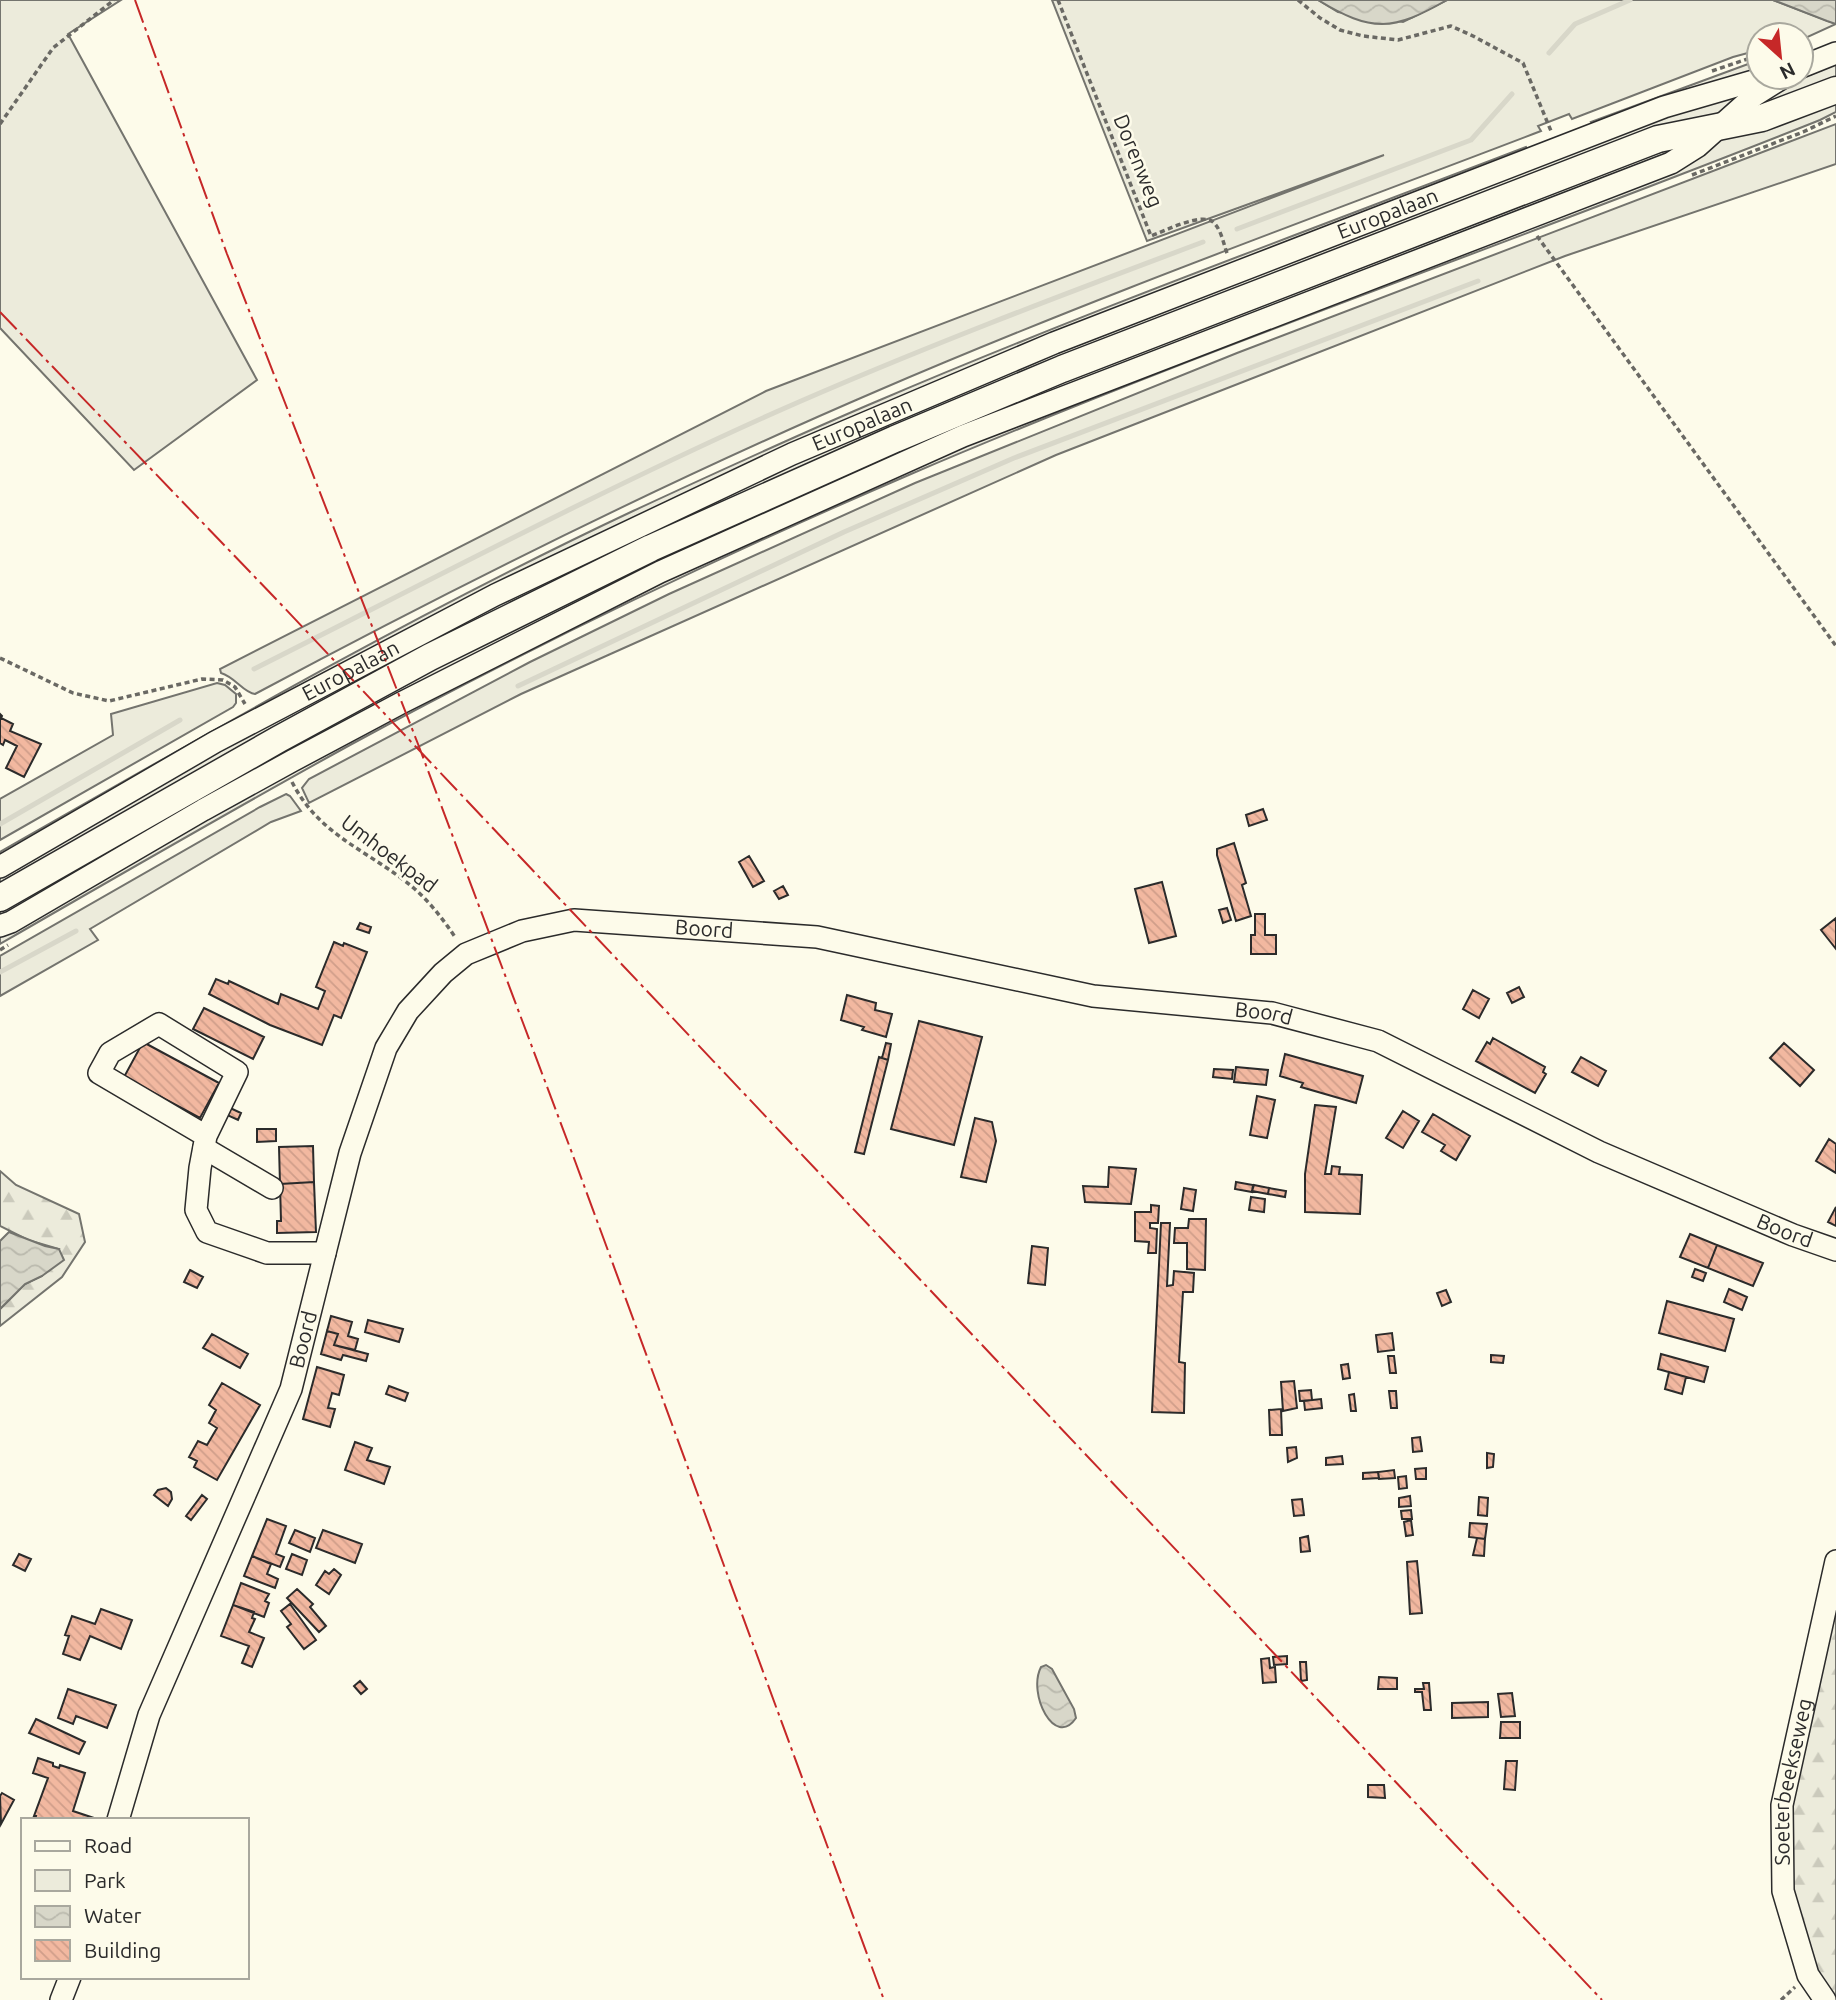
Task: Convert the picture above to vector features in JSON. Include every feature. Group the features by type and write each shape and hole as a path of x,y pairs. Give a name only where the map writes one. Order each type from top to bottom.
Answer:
{"main road":[{"name":"Europalaan","path":"0,898 279,739 430,657 689,531 895,439 1062,369 1658,139 1762,118 1836,90"}],"street":[{"path":"1815,61 1836,53"},
{"name":"Europalaan","path":"0,867 215,742 495,595 792,454 1067,338 1664,107 1745,83"},
{"name":"Europalaan","path":"0,926 328,742 660,572 963,436 1671,163 1698,146 1761,91"},
{"name":"Boord","path":"119,1818 149,1715 291,1389 350,1153 386,1048 408,1011 443,973 466,954 522,931 574,920 803,936 1093,996 1272,1013 1378,1041 1599,1152 1770,1226 1836,1250"},
{"path":"272,1188 205,1142 99,1073 110,1053 159,1024 237,1072 205,1142 195,1210 207,1232 267,1253 325,1253"},
{"name":"Soeterbeekseweg","path":"1825,2000 1808,1975 1783,1891 1782,1805 1836,1561"},
{"path":"61,2000 69,1979"}],"path":[{"path":"0,124 53,48 114,0"},
{"name":"Dorenweg","path":"1058,0 1151,236 1199,218 1210,219 1217,225 1228,256"},
{"path":"1298,0 1340,30 1363,36 1398,40 1451,26 1473,36 1523,63 1552,132"},
{"path":"1691,175 1803,132 1836,116"},
{"path":"1547,230 1536,235 1836,646"},
{"path":"0,658 73,693 109,701 202,679 223,680 235,687 246,706"},
{"name":"Umhoekpad","path":"302,776 292,782 300,798 320,822 407,882 438,912 466,954"}],"green space":[{"path":"0,0 121,0 68,34 257,380 134,470 0,328"},
{"path":"1052,0 1318,0 1338,12 1403,22 1447,0 1773,0 1836,24 1815,34 1815,21 1745,21 1745,54 1572,119 1569,114 1538,126 1541,131 1124,290 877,391 719,461 563,536 408,613 255,694 221,673 220,669 766,391 1384,155 1147,241"},
{"path":"1836,64 1836,81 1815,88 1815,73"},
{"path":"1745,65 1745,76 1597,130 1591,122"},
{"path":"1745,88 1747,91 1727,115 892,428 0,887 0,874 226,744 498,599 887,418 1678,110"},
{"path":"1776,91 1808,91 1763,107 1760,100"},
{"path":"1836,102 1836,112 1820,120 1137,382 911,474 768,537 557,637 419,708 262,794 0,944 0,931 522,646 908,466 1718,138"},
{"path":"1836,124 1836,164 1565,256 1056,455 521,694 309,803 302,788 309,779 530,662 669,594 915,483 1237,353"},
{"path":"1526,147 1530,156 751,468 0,861 0,852 313,675 552,550 633,511 960,366 1202,270"},
{"path":"1675,147 1677,153 773,516 0,920 0,908 240,770 652,559 1067,378 1603,172"},
{"path":"217,683 225,685 236,694 233,707 0,840 0,799 113,735 111,714"},
{"path":"286,794 301,811 271,822 90,929 98,940 0,996 0,956"},
{"path":"0,1171 16,1185 79,1214 85,1242 62,1277 0,1326 0,1309 25,1284 42,1276 59,1249 28,1240 0,1226"},
{"path":"1836,1579 1836,2000 1825,2000 1783,1891 1782,1805"}],"water":[{"path":"1318,0 1447,0 1412,18 1382,24 1353,18"},
{"path":"1773,0 1836,0 1836,24 1827,21"},
{"path":"9,1232 59,1249 64,1260 25,1284 0,1309 0,1241"},
{"path":"1046,1665 1052,1669 1074,1709 1076,1718 1068,1726 1060,1727 1052,1723 1040,1703 1038,1678 1041,1667"}],"building":[{"path":"0,714 1,718 13,724 10,731 41,744 24,777 6,768 17,746 5,740 3,745 0,743"},
{"path":"1263,809 1267,820 1249,826 1246,815"},
{"path":"1234,843 1246,883 1242,885 1251,916 1236,921 1217,855 1217,849"},
{"path":"749,856 764,881 753,887 739,862"},
{"path":"1162,882 1176,936 1149,943 1135,889"},
{"path":"783,886 788,895 779,899 774,891"},
{"path":"1227,908 1231,920 1223,923 1219,910"},
{"path":"1255,914 1265,914 1265,935 1276,935 1276,954 1251,954"},
{"path":"1836,918 1836,949 1821,930"},
{"path":"360,923 371,927 369,933 357,929"},
{"path":"334,942 367,952 341,1018 334,1015 322,1045 270,1025 209,994 216,979 228,984 229,981 278,1004 281,994 318,1009 325,991 316,987"},
{"path":"1519,987 1524,997 1512,1003 1507,993"},
{"path":"1473,990 1489,999 1479,1018 1463,1009"},
{"path":"847,995 876,1003 875,1010 892,1014 886,1037 841,1020"},
{"path":"204,1008 264,1037 253,1059 193,1029"},
{"path":"919,1021 982,1037 954,1145 891,1129"},
{"path":"1493,1038 1545,1067 1543,1072 1546,1074 1535,1093 1476,1061 1487,1042 1490,1044"},
{"path":"143,1042 219,1083 200,1118 124,1077"},
{"path":"886,1043 891,1044 888,1060 882,1058"},
{"path":"1784,1043 1814,1070 1800,1086 1770,1058"},
{"path":"1285,1054 1363,1076 1356,1103 1301,1087 1303,1083 1280,1076"},
{"path":"879,1057 888,1060 864,1154 855,1152"},
{"path":"1581,1057 1606,1071 1598,1086 1572,1072"},
{"path":"1236,1067 1268,1070 1266,1085 1234,1082"},
{"path":"1214,1069 1233,1070 1232,1079 1213,1077"},
{"path":"1257,1096 1275,1100 1267,1138 1250,1135"},
{"path":"1315,1105 1336,1107 1325,1174 1331,1174 1332,1166 1340,1167 1339,1174 1362,1175 1360,1214 1305,1212 1305,1174"},
{"path":"228,1107 241,1113 238,1120 225,1114"},
{"path":"1403,1111 1419,1121 1403,1148 1386,1138"},
{"path":"1433,1114 1470,1136 1456,1160 1441,1151 1445,1145 1422,1132"},
{"path":"975,1118 992,1122 996,1141 986,1182 961,1177"},
{"path":"257,1129 276,1129 276,1141 257,1142"},
{"path":"1829,1139 1836,1144 1836,1173 1816,1161"},
{"path":"313,1146 314,1182 280,1184 279,1147"},
{"path":"1109,1167 1136,1169 1131,1204 1085,1202 1083,1186 1108,1187"},
{"path":"314,1182 316,1232 277,1233 277,1221 281,1221 280,1184"},
{"path":"1236,1182 1253,1185 1252,1192 1235,1189"},
{"path":"1254,1185 1269,1188 1268,1194 1252,1191"},
{"path":"1184,1188 1196,1190 1193,1211 1181,1209"},
{"path":"1269,1188 1286,1191 1285,1197 1268,1194"},
{"path":"1251,1197 1265,1199 1264,1212 1249,1210"},
{"path":"1151,1205 1159,1206 1158,1223 1150,1223 1150,1228 1157,1229 1156,1253 1148,1253 1149,1242 1135,1241 1135,1212 1151,1212"},
{"path":"1836,1207 1836,1226 1828,1222"},
{"path":"1189,1219 1206,1219 1205,1270 1187,1269 1187,1243 1174,1243 1175,1228 1188,1228"},
{"path":"1161,1223 1170,1223 1167,1286 1173,1285 1174,1271 1194,1273 1193,1292 1183,1292 1179,1362 1185,1363 1184,1413 1152,1412"},
{"path":"1690,1234 1717,1245 1708,1268 1680,1257"},
{"path":"1717,1245 1763,1263 1753,1286 1708,1268"},
{"path":"1032,1246 1048,1248 1045,1285 1028,1283"},
{"path":"1695,1269 1706,1273 1703,1281 1692,1277"},
{"path":"190,1270 203,1277 197,1288 184,1282"},
{"path":"1729,1289 1747,1297 1742,1310 1724,1302"},
{"path":"1446,1290 1451,1302 1442,1306 1437,1293"},
{"path":"1667,1301 1734,1319 1725,1351 1659,1333"},
{"path":"331,1316 352,1322 348,1336 358,1339 355,1350 334,1345 338,1334 327,1331"},
{"path":"368,1320 403,1329 399,1342 365,1332"},
{"path":"327,1331 338,1334 334,1345 368,1354 366,1361 343,1355 341,1360 321,1354"},
{"path":"1392,1333 1394,1350 1378,1352 1376,1335"},
{"path":"212,1334 248,1354 240,1368 203,1348"},
{"path":"1661,1354 1708,1367 1704,1382 1658,1369"},
{"path":"1491,1355 1504,1356 1503,1363 1491,1362"},
{"path":"1388,1356 1394,1356 1396,1373 1390,1373"},
{"path":"1348,1364 1350,1378 1343,1379 1341,1365"},
{"path":"317,1367 344,1375 339,1395 332,1393 328,1408 335,1409 330,1427 303,1419"},
{"path":"1669,1372 1686,1377 1682,1394 1665,1389"},
{"path":"1294,1381 1297,1408 1283,1411 1281,1382"},
{"path":"222,1383 260,1405 217,1480 194,1467 197,1461 189,1457 198,1441 207,1445 217,1428 209,1423 216,1410 209,1405"},
{"path":"389,1386 408,1393 405,1401 386,1394"},
{"path":"1311,1390 1312,1400 1300,1401 1299,1391"},
{"path":"1389,1391 1396,1391 1397,1408 1391,1408"},
{"path":"1354,1394 1356,1411 1351,1411 1349,1395"},
{"path":"1321,1399 1322,1408 1305,1410 1304,1401"},
{"path":"1281,1409 1282,1435 1270,1435 1269,1410"},
{"path":"1420,1437 1422,1451 1413,1452 1412,1438"},
{"path":"355,1442 372,1448 367,1460 390,1467 384,1484 345,1470"},
{"path":"1296,1447 1297,1458 1288,1462 1287,1448"},
{"path":"1487,1453 1494,1454 1493,1467 1487,1468"},
{"path":"1342,1456 1343,1464 1326,1465 1326,1458"},
{"path":"1426,1468 1426,1479 1416,1479 1415,1469"},
{"path":"1394,1470 1395,1478 1379,1479 1378,1472"},
{"path":"1378,1472 1379,1478 1363,1479 1363,1473"},
{"path":"1406,1476 1407,1488 1399,1489 1398,1477"},
{"path":"166,1488 171,1492 172,1499 168,1506 154,1495 158,1490"},
{"path":"202,1495 207,1499 191,1520 186,1516"},
{"path":"1410,1496 1411,1506 1399,1507 1399,1498"},
{"path":"1479,1497 1488,1498 1487,1516 1478,1515"},
{"path":"1302,1499 1304,1515 1294,1516 1292,1500"},
{"path":"1411,1510 1412,1519 1402,1519 1401,1511"},
{"path":"267,1519 286,1526 276,1554 284,1557 280,1567 252,1556"},
{"path":"1411,1520 1413,1535 1406,1536 1404,1522"},
{"path":"1470,1523 1487,1524 1485,1539 1469,1537"},
{"path":"295,1530 315,1538 310,1552 289,1543"},
{"path":"323,1530 362,1544 355,1563 316,1548"},
{"path":"1308,1536 1310,1551 1301,1552 1300,1538"},
{"path":"1477,1538 1485,1539 1484,1556 1473,1555"},
{"path":"19,1554 31,1559 25,1571 13,1565"},
{"path":"292,1554 307,1560 302,1575 286,1569"},
{"path":"252,1556 271,1564 267,1574 278,1579 275,1588 244,1576"},
{"path":"1417,1561 1422,1613 1410,1614 1407,1562"},
{"path":"334,1569 341,1575 329,1594 316,1585 325,1571 329,1574"},
{"path":"241,1583 269,1594 265,1601 269,1603 264,1617 233,1605"},
{"path":"297,1589 313,1604 310,1607 326,1626 319,1632 287,1598"},
{"path":"290,1604 316,1640 304,1649 287,1627 291,1624 281,1611"},
{"path":"233,1605 254,1612 252,1618 255,1619 249,1632 264,1638 252,1667 242,1663 249,1646 221,1636"},
{"path":"101,1609 132,1620 121,1649 90,1636 80,1660 63,1654 69,1636 65,1635 72,1616 95,1624"},
{"path":"1287,1656 1287,1664 1274,1665 1273,1657"},
{"path":"1269,1658 1270,1668 1275,1667 1276,1682 1263,1683 1261,1659"},
{"path":"1300,1662 1306,1662 1307,1680 1301,1681"},
{"path":"1379,1677 1397,1678 1397,1689 1378,1689"},
{"path":"360,1681 367,1689 361,1694 354,1686"},
{"path":"1423,1683 1429,1683 1431,1710 1424,1710 1422,1692 1415,1692 1415,1689 1424,1689"},
{"path":"68,1689 116,1705 107,1728 76,1716 73,1724 58,1718"},
{"path":"1512,1693 1515,1716 1501,1717 1498,1694"},
{"path":"1488,1702 1488,1717 1452,1718 1452,1703"},
{"path":"36,1719 85,1742 79,1754 29,1733"},
{"path":"1501,1722 1520,1722 1520,1738 1500,1738"},
{"path":"38,1758 59,1768 60,1765 85,1773 73,1811 94,1818 36,1818 48,1778 33,1773"},
{"path":"1506,1761 1517,1761 1515,1790 1504,1789"},
{"path":"1368,1785 1384,1785 1385,1798 1368,1797"},
{"path":"2,1793 14,1800 1,1824 0,1796"}],"waterway":[{"path":"1549,53 1575,24 1630,0"},
{"path":"1237,229 1471,140 1512,94"},
{"path":"254,669 579,505 776,412 935,345 1203,242"},
{"path":"518,686 844,532 1014,458 1478,281"},
{"path":"0,824 180,720"},
{"path":"0,972 76,931"}],"power":[{"path":"135,0 227,254 418,744 575,1161 884,2000"},
{"path":"0,312 276,599 1602,2000"}]}
